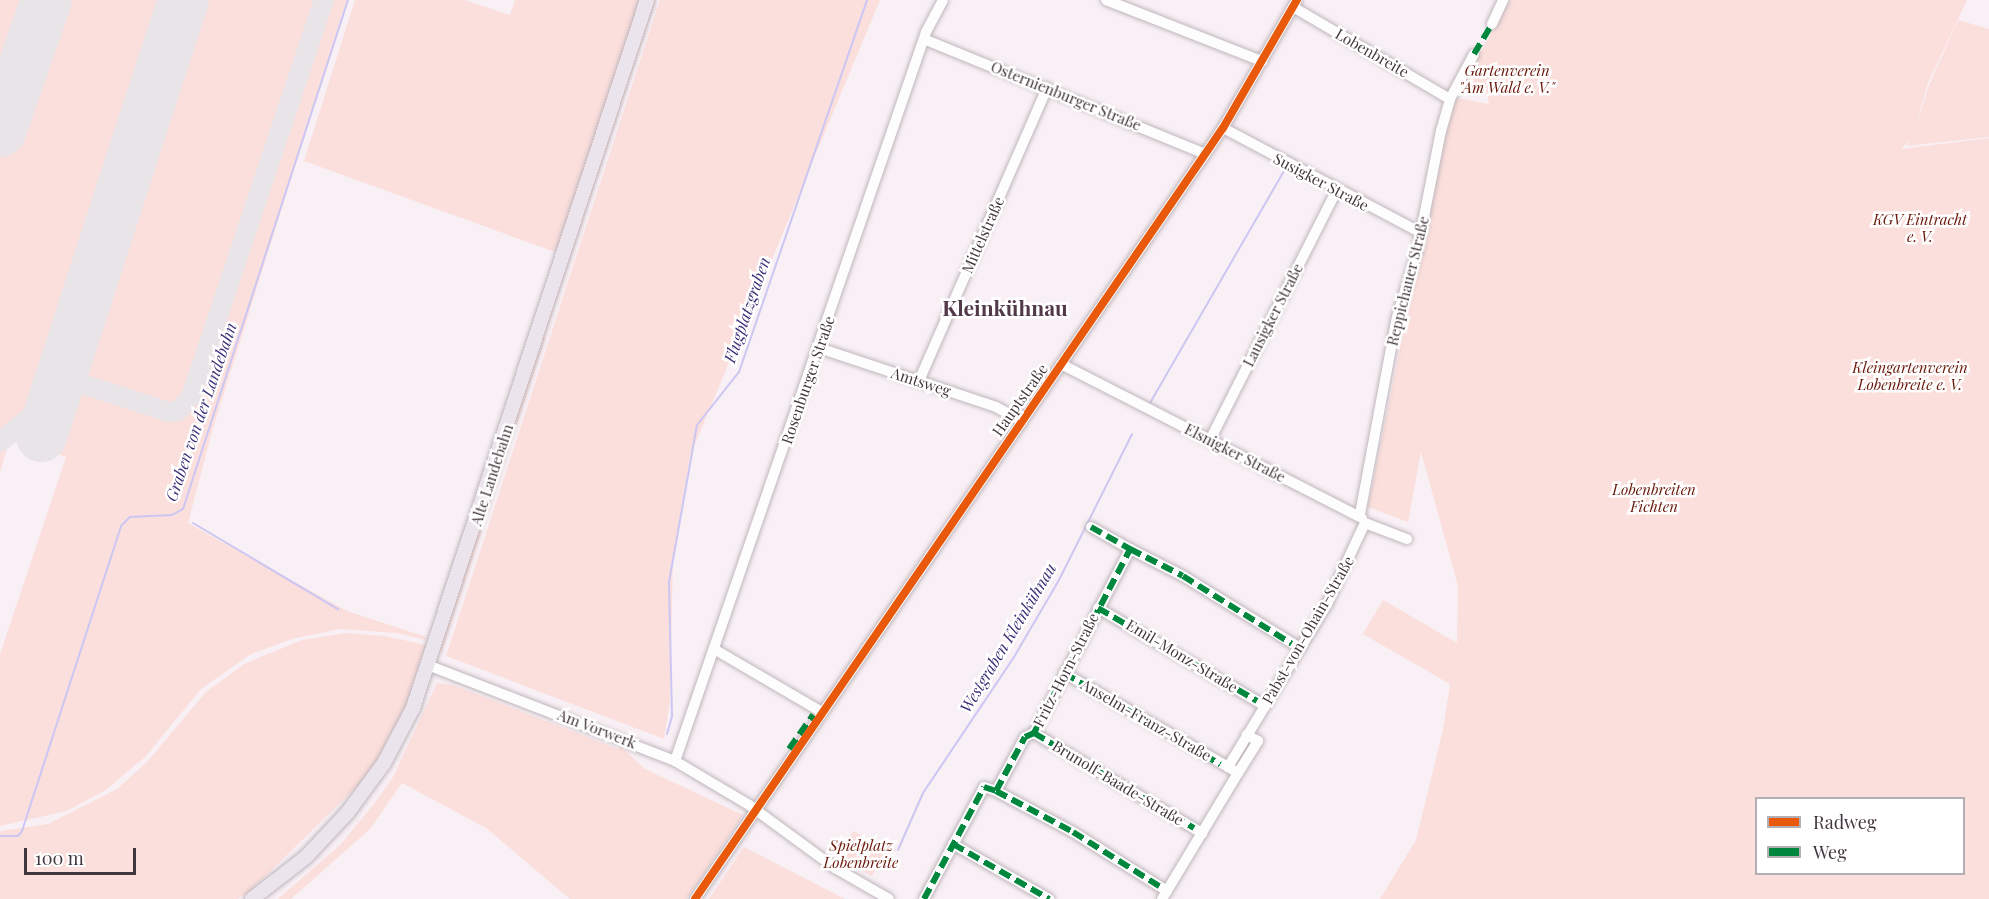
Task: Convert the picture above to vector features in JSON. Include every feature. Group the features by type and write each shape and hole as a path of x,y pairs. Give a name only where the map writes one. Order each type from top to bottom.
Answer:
{"main road":[{"name":"Alte Landebahn","path":"252,899 319,845 359,799 398,738 430,666 647,0"}],"street":[{"name":"Rosenburger Straße","path":"675,761 930,22 943,0"},
{"path":"1106,0 1262,61"},
{"path":"1492,24 1503,0"},
{"name":"Hauptstraße","path":"695,899 1223,128 1295,4"},
{"name":"Lobenbreite","path":"1295,4 1450,99"},
{"name":"Osternienburger Straße","path":"926,39 1205,154"},
{"name":"Reppichauer Straße","path":"1363,518 1397,317 1421,233 1450,99 1474,54"},
{"name":"Mittelstraße","path":"919,381 1047,88"},
{"name":"Susigker Straße","path":"1223,128 1421,233"},
{"name":"Lausigker Straße","path":"1210,440 1337,190"},
{"name":"Amtsweg","path":"819,348 996,407 1022,421"},
{"name":"Elsnigker Straße","path":"1061,364 1407,539"},
{"name":"Pabst-von-Ohain-Straße","path":"1164,895 1202,833 1233,770 1247,735 1300,648 1363,518"},
{"path":"1091,526 1183,576 1300,648"},
{"name":"Fritz-Horn-Straße","path":"996,791 1025,736 1034,733 1130,549"},
{"name":"Emil-Monz-Straße","path":"1098,608 1265,706"},
{"path":"714,649 822,712"},
{"name":"Am Vorwerk","path":"430,666 675,761 756,809"},
{"name":"Anselm-Franz-Straße","path":"1064,673 1233,770"},
{"name":"Brunolf-Baade-Straße","path":"1034,733 1202,833"},
{"path":"924,899 984,787 996,791 1073,832 1164,895"},
{"path":"756,809 835,868 889,899"},
{"path":"953,844 1049,899"}],"green space":[{"path":"0,0 169,0 24,444 10,439 0,472"},
{"path":"198,0 347,0 213,428 188,523 347,611 426,637 426,640 396,633 340,629 292,639 251,654 201,689 146,756 106,790 67,811 0,826 0,654 66,457 51,452 67,401 85,393 90,379 81,359"},
{"path":"355,0 465,0 510,15 515,0 641,0 558,253 304,161"},
{"path":"651,0 656,0 545,334 543,333"},
{"path":"660,0 880,0 690,456 673,557 670,701 664,739 446,656"},
{"name":"Lobenbreiten Fichten","path":"1510,0 1967,0 1928,83 1914,132 1929,85 1958,20 1989,29 1989,137 1907,146 1909,140 1901,149 1989,138 1989,899 1380,899 1416,840 1443,730 1450,684 1363,634 1383,600 1457,643 1458,586 1421,452 1408,522 1368,507 1451,97 1489,104 1487,93 1459,89"},
{"path":"542,336 546,337 441,655 440,649"},
{"path":"346,633 385,636 426,645 406,708 370,774 249,892 238,899 0,899 0,831 48,824 117,789 147,762 206,692 244,664 302,640"},
{"path":"437,683 453,685 618,749 620,746 645,769 743,815 687,899 570,899 486,828 402,783 370,829 291,899 278,899 340,845 373,805 393,777"},
{"name":"Spielplatz Lobenbreite","path":"853,831 886,847 872,876 839,860"},
{"path":"744,847 845,899 709,899"}],"waterway":[{"name":"Graben von der Landebahn","path":"0,836 18,836 22,831 121,526 130,517 172,515 183,509 348,0"},
{"name":"Flugplatzgraben","path":"667,734 672,716 669,582 697,425 739,372 867,0"},
{"name":"Westgraben Kleinkühnau","path":"1150,403 1285,169"},
{"name":"Westgraben Kleinkühnau","path":"898,850 923,793 1014,657 1059,580 1132,434"},
{"path":"193,523 338,609"}],"taxiway":[{"path":"61,377 169,412 178,411 191,397 324,0"},
{"path":"0,442 34,414 47,418"}],"runway":[{"path":"0,131 46,0"},
{"path":"41,436 183,0"}],"marked path":[{"path":"1474,54 1492,24"},
{"path":"1091,527 1130,549"},
{"path":"924,899 984,787 996,791 1025,737 1034,733 1130,549 1183,576 1292,644"},
{"path":"1098,608 1257,701"},
{"path":"1064,673 1220,764"},
{"path":"789,749 813,715"},
{"path":"1034,733 1194,828"},
{"path":"996,791 1073,832 1159,886"},
{"path":"953,844 1049,899"}],"cycle path":[{"path":"695,899 1223,128 1297,0"}],"district":[{"name":"Kleinkühnau","path":"1005,307"}],"park label":[{"name":"Gartenverein \"Am Wald e. V.\"","path":"1507,78"},
{"name":"KGV Eintracht e. V.","path":"1920,228"},
{"name":"Kleingartenverein Lobenbreite e. V.","path":"1910,376"}]}
